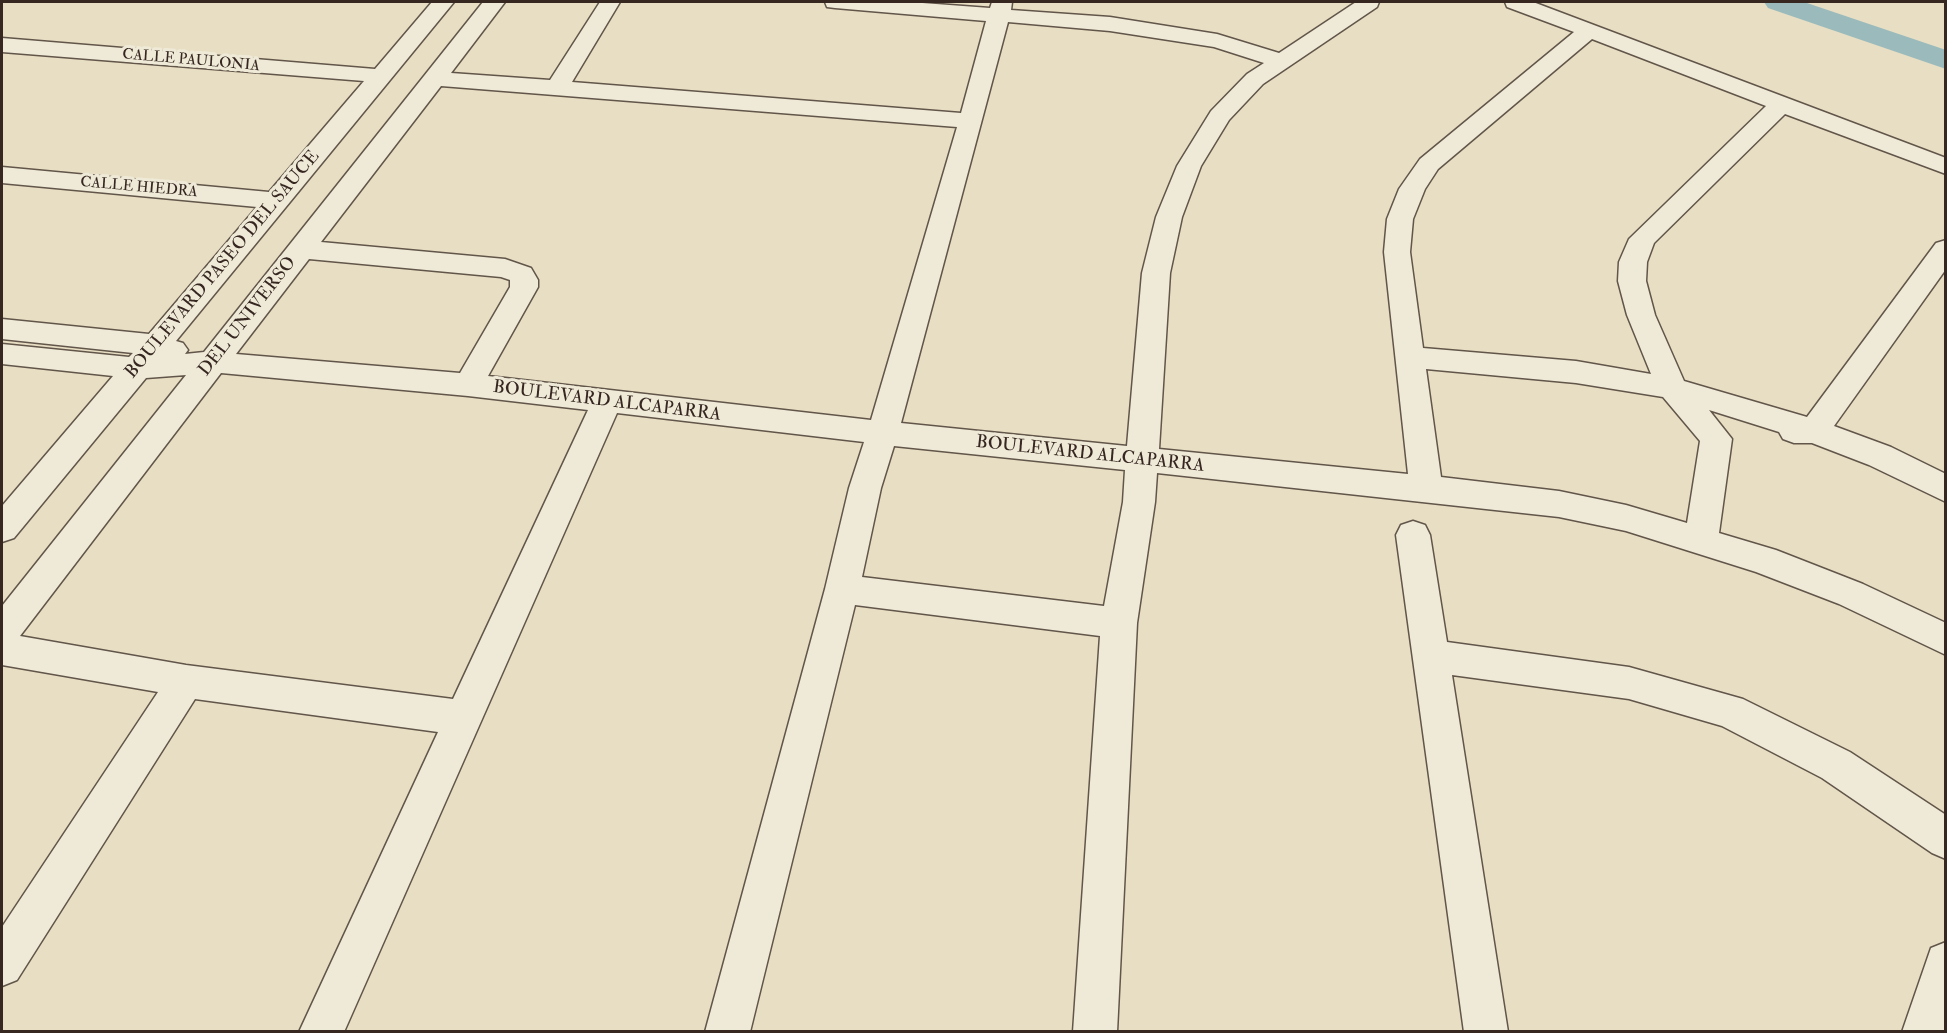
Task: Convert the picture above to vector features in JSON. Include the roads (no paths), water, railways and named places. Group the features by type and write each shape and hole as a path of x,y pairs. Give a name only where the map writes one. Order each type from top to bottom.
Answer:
{"street":[{"name":"BOULEVARD PASEO DEL SAUCE","path":"2,529 443,2"},
{"name":"DEL UNIVERSO","path":"2,632 494,2"},
{"path":"557,88 610,2"},
{"path":"835,2 1000,8 1172,32 1252,50 1281,61"},
{"path":"1095,1032 1119,623 1139,502 1156,273 1169,217 1189,166 1219,116 1256,79 1369,2"},
{"path":"1515,2 1946,167"},
{"path":"727,1032 842,589 865,488 883,433 971,121 1000,8"},
{"path":"1426,488 1397,252 1400,219 1412,189 1429,164 1590,30"},
{"name":"CALLE PAULONIA","path":"2,45 381,76"},
{"path":"433,78 971,121"},
{"path":"1701,540 1716,439 1672,388 1641,315 1632,280 1633,262 1642,239 1782,104"},
{"name":"CALLE HIEDRA","path":"2,175 277,201"},
{"path":"300,249 505,268 521,274 524,287 468,386"},
{"path":"1814,431 1946,249"},
{"name":"BOULEVARD ALCAPARRA","path":"2,329 157,345 212,362"},
{"name":"BOULEVARD ALCAPARRA","path":"2,354 137,368 212,362 468,386 883,433 1426,488 1559,504 1626,518 1764,560 1851,594 1946,640"},
{"path":"1410,357 1576,372 1672,388 1814,431 1880,456 1946,489"},
{"path":"321,1032 607,402"},
{"path":"1716,439 1748,429 1814,431"},
{"path":"1413,535 1486,1032"},
{"path":"842,589 1119,623"},
{"path":"2,649 186,681 464,718"},
{"path":"1431,656 1629,683 1730,711 1836,765 1946,839"},
{"path":"2,965 186,681"},
{"path":"1924,1032 1946,963"}],"waterway":[{"path":"1778,2 1946,60"}]}
